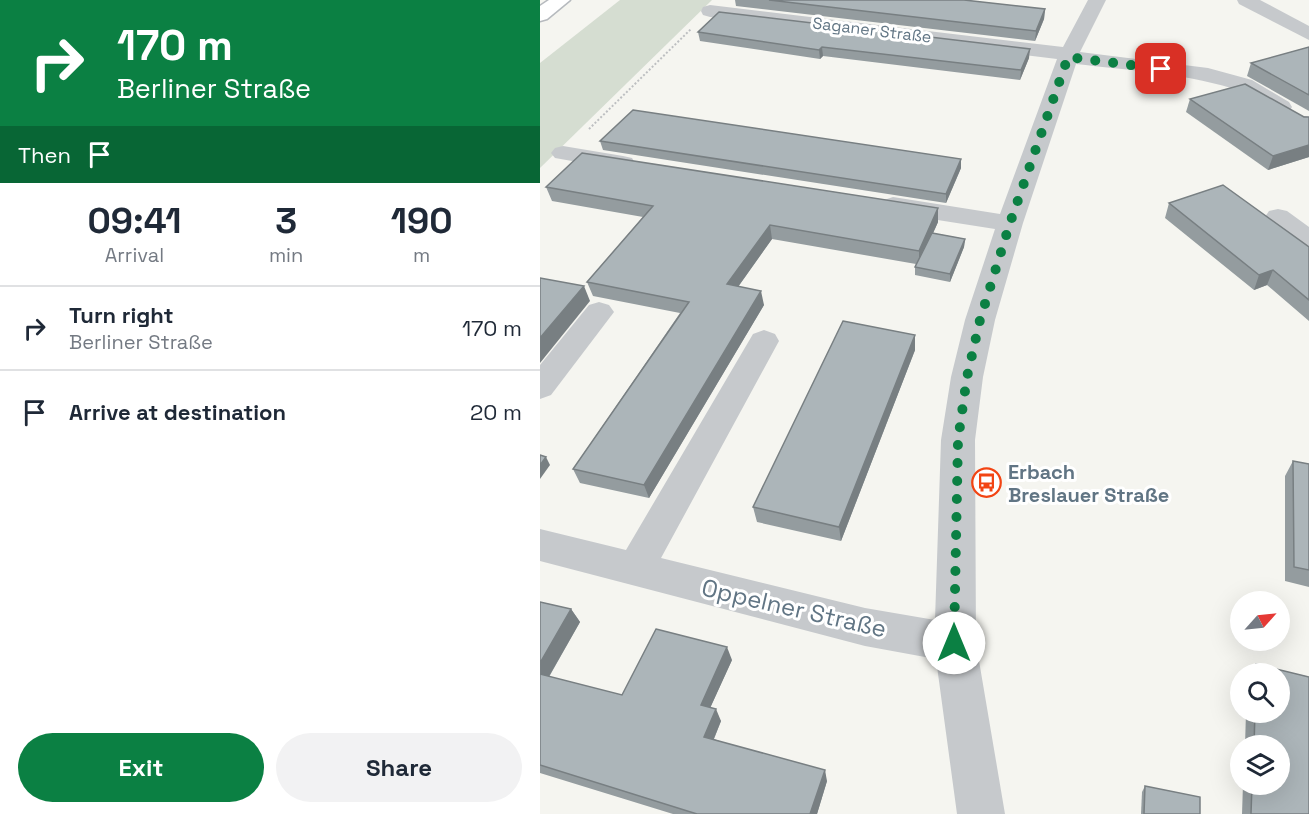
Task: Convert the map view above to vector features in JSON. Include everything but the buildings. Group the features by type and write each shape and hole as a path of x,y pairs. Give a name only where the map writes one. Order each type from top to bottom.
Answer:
{"main road":[{"path":"540,15 561,0"}],"street":[{"path":"981,814 954,643 955,525 960,430 967,377 980,320 1010,223 1069,56 1097,0"},
{"path":"1246,0 1309,34"},
{"name":"Saganer Straße","path":"710,10 1208,74 1244,85 1299,118"},
{"path":"563,153 646,166"},
{"path":"869,201 1010,223"},
{"path":"1278,217 1309,240"},
{"path":"540,387 599,312"},
{"path":"635,569 764,341"},
{"name":"Oppelner Straße","path":"540,545 865,627 954,643"}],"path":[{"path":"563,153 710,10"}],"shaded area":[{"path":"620,0 712,0 540,168 540,63"}],"place":[{"name":"Erbach Breslauer Straße","path":"987,483"}],"route":[{"path":"954,643 958,440 967,377 980,320 1010,223 1068,57 1161,69"}]}
